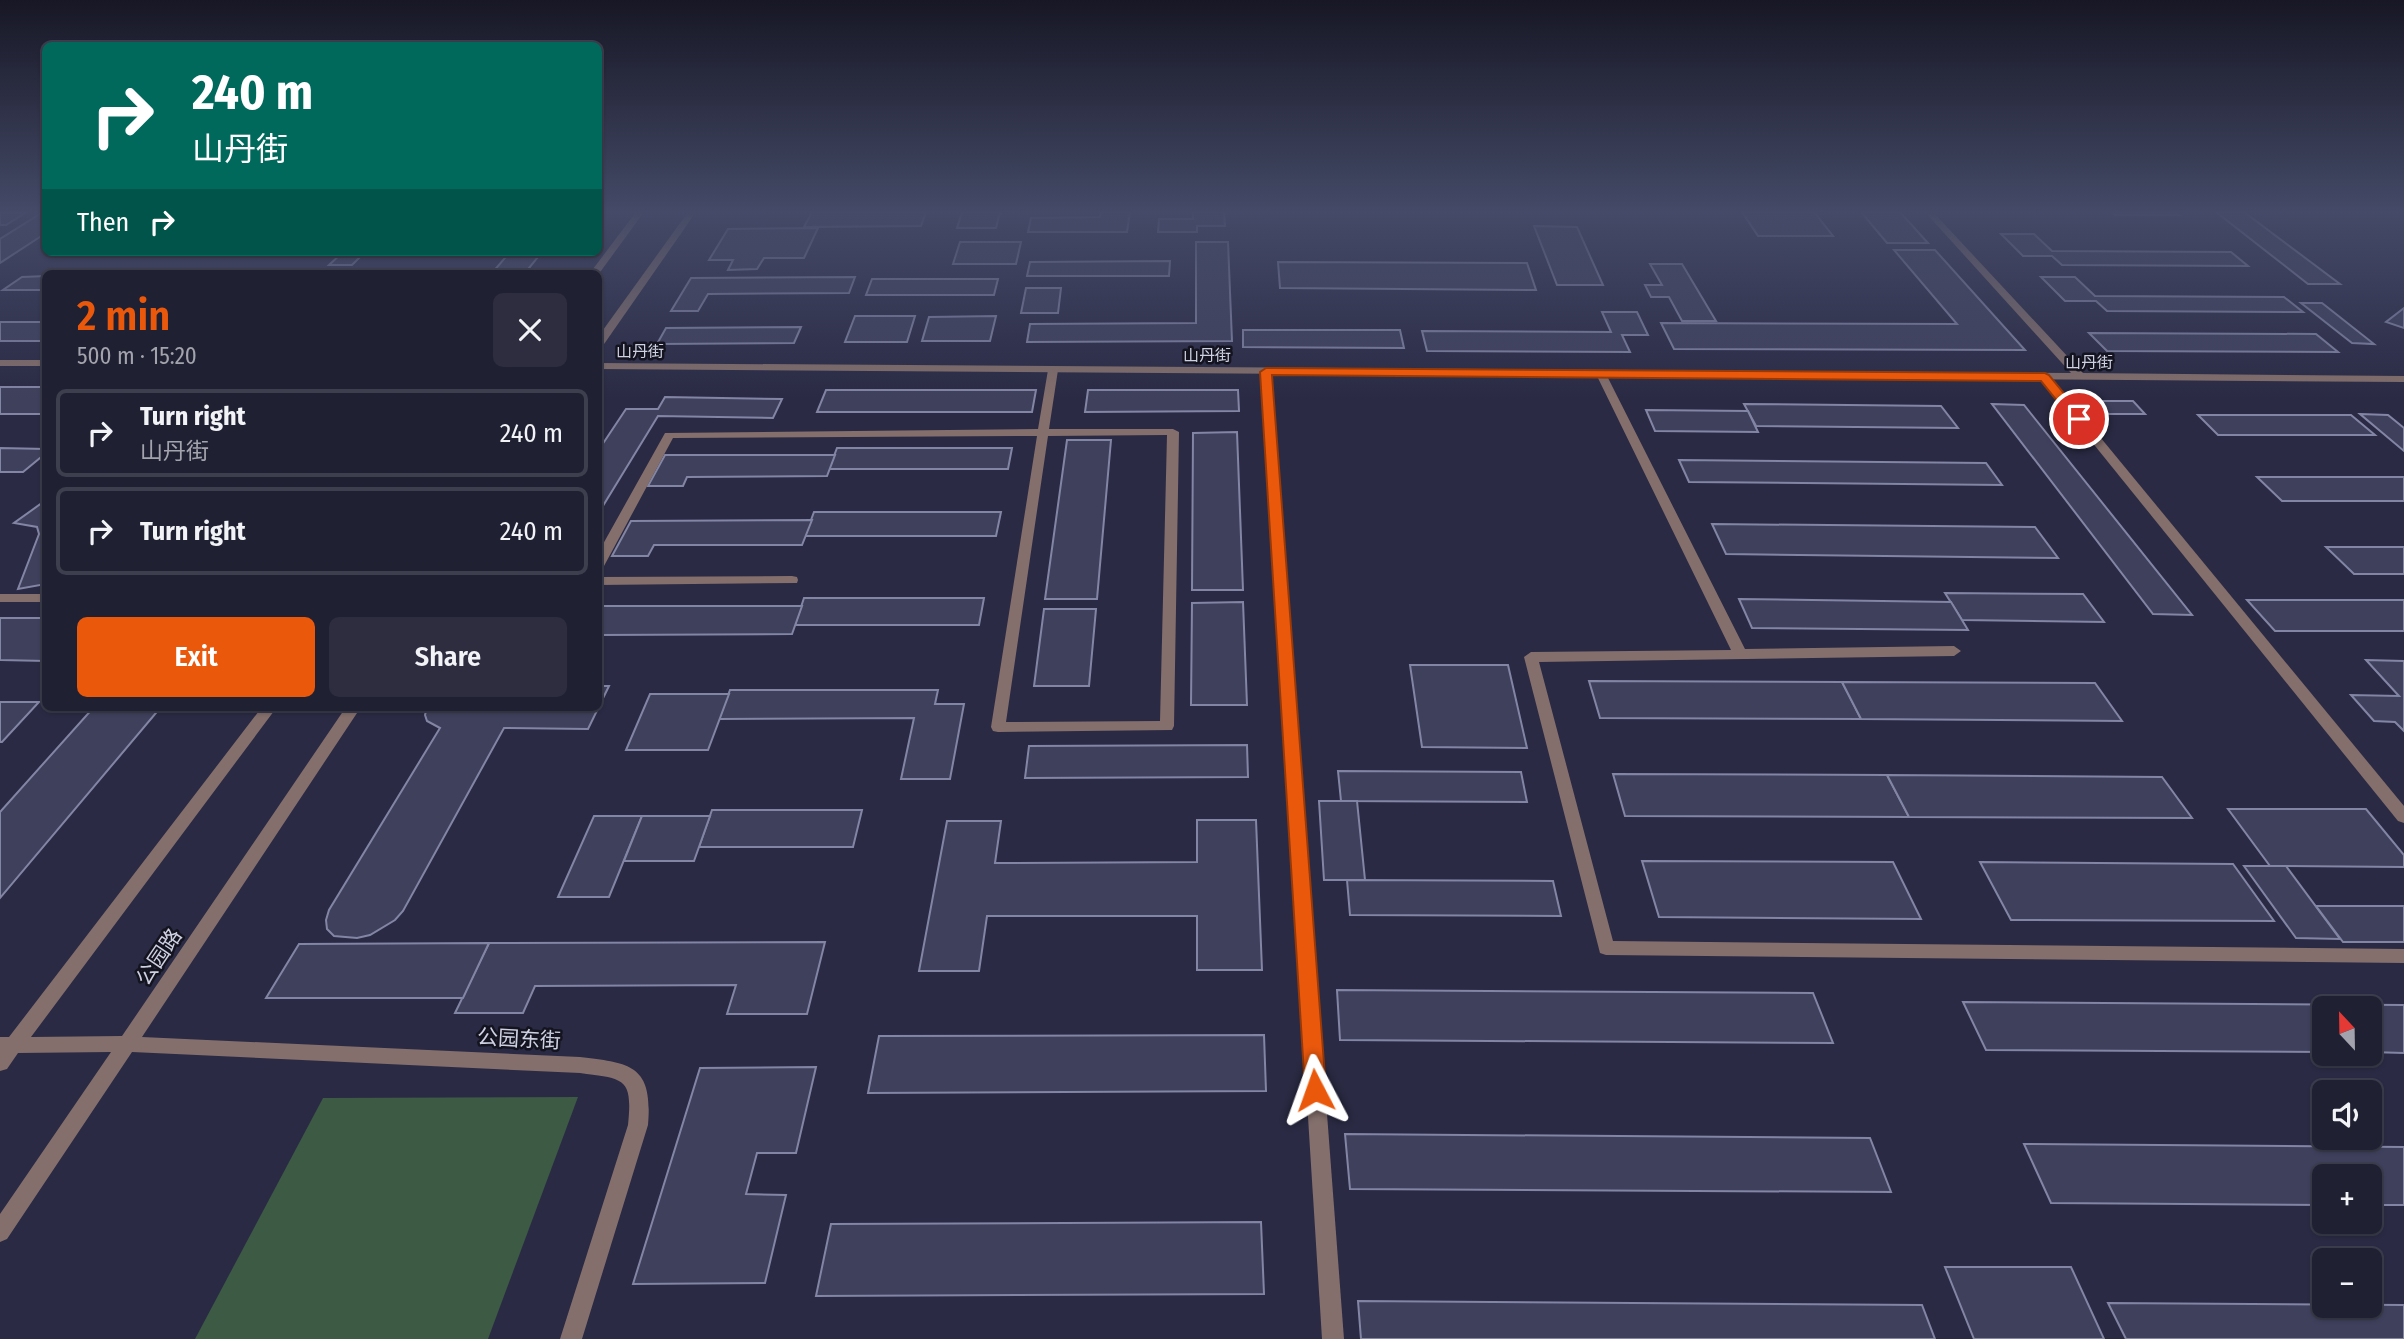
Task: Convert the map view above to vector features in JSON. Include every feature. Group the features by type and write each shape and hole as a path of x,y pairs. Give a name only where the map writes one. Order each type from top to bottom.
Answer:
{"street":[{"path":"602,339 648,274"},
{"path":"1986,274 2080,377"},
{"path":"0,363 42,363"},
{"name":"山丹街","path":"602,366 2404,379"},
{"path":"602,559 668,435 1043,433 1173,432 1167,726 998,727 1043,433 1053,370"},
{"path":"1266,372 1333,1339"},
{"path":"1601,374 1740,654"},
{"path":"2045,377 2404,817"},
{"path":"602,581 792,580"},
{"path":"0,598 42,598"},
{"path":"1954,651 1531,657 1606,948 2404,956"},
{"path":"0,1063 7,1045 267,711"},
{"name":"公园路","path":"0,1232 351,711"},
{"path":"7,1045 127,1044"},
{"name":"公园东街","path":"127,1044 580,1065 622,1070 634,1080 642,1099 638,1125 571,1339"}],"green space":[{"path":"578,1097 488,1339 195,1339 323,1098"}],"building":[{"path":"1027,274 1169,274 1169,276"},
{"path":"1196,274 1229,274 1232,341 1027,342 1030,324 1196,323"},
{"path":"1279,274 1531,274 1536,290 1280,288"},
{"path":"1553,274 1598,274 1603,285 1557,285"},
{"path":"1656,274 1688,274 1716,321 1682,321 1669,297 1651,297 1645,285 1662,285"},
{"path":"1915,274 1957,274 2025,350 1674,349 1661,323 1957,324"},
{"path":"2296,274 2327,274 2340,284 2308,284"},
{"path":"42,276 42,290 3,290 22,277"},
{"path":"855,277 849,293 708,294 698,311 671,311 691,278"},
{"path":"2041,277 2075,277 2095,296 2284,297 2303,312 2107,311 2096,301 2065,301"},
{"path":"872,279 998,279 994,295 866,295"},
{"path":"1026,288 1061,288 1058,313 1021,313"},
{"path":"2301,303 2322,303 2374,344 2352,343"},
{"path":"2404,308 2404,328 2386,322"},
{"path":"1602,312 1637,312 1648,335 1622,335 1630,352 1427,351 1422,331 1611,332"},
{"path":"855,316 915,316 907,342 845,342"},
{"path":"996,316 990,341 922,341 929,317"},
{"path":"0,322 42,322 42,341 0,341"},
{"path":"801,327 794,343 657,344 666,328"},
{"path":"1243,330 1400,330 1404,348 1243,347"},
{"path":"2089,333 2316,334 2338,352 2107,351"},
{"path":"0,387 42,387 42,414 0,414"},
{"path":"826,390 1036,390 1032,412 817,412"},
{"path":"1088,390 1238,390 1239,411 1085,412"},
{"path":"665,397 782,399 773,418 658,416 602,507 602,445 626,409 658,409"},
{"path":"2082,401 2133,401 2145,414 2094,414"},
{"path":"1744,404 1941,406 1958,428 1756,426"},
{"path":"1992,404 2024,405 2192,615 2153,614"},
{"path":"1646,410 1748,411 1758,432 1655,431"},
{"path":"2360,414 2388,415 2404,428 2404,451"},
{"path":"2198,415 2351,415 2375,435 2218,435"},
{"path":"1237,432 1243,590 1192,590 1193,433"},
{"path":"1067,440 1111,440 1097,599 1045,599"},
{"path":"0,448 42,449 42,456 23,472 0,472"},
{"path":"837,448 1012,448 1008,469 829,469"},
{"path":"665,455 835,455 827,476 687,477 683,486 648,486"},
{"path":"1679,460 1986,463 2002,485 1689,482"},
{"path":"2257,477 2404,477 2404,501 2282,501"},
{"path":"42,503 42,585 18,589 39,534 37,527 14,523"},
{"path":"814,512 1001,512 996,536 805,536"},
{"path":"812,520 802,545 654,545 648,556 612,556 631,521"},
{"path":"1712,524 2035,527 2058,558 1726,554"},
{"path":"2326,547 2404,547 2404,574 2354,574"},
{"path":"1945,593 2083,594 2104,622 1962,620"},
{"path":"804,598 984,598 979,625 795,625"},
{"path":"1739,599 1951,602 1968,630 1752,628"},
{"path":"2247,600 2404,600 2404,631 2275,631"},
{"path":"1243,602 1247,705 1191,705 1192,603"},
{"path":"602,606 802,606 792,634 602,635"},
{"path":"1044,609 1096,609 1089,686 1034,686"},
{"path":"0,618 42,618 42,661 0,660"},
{"path":"2366,660 2404,661 2404,731 2395,722 2374,721 2351,695 2399,696"},
{"path":"1410,665 1508,665 1527,748 1422,747"},
{"path":"1589,681 1842,682 1861,719 1600,718"},
{"path":"1842,682 2095,683 2122,721 1861,719"},
{"path":"602,686 609,686 602,700"},
{"path":"730,690 938,690 935,704 964,704 950,779 901,779 914,718 719,719"},
{"path":"650,694 729,694 708,750 626,750"},
{"path":"0,702 39,702 2,742 0,742"},
{"path":"90,711 158,711 0,898 0,812"},
{"path":"426,711 597,711 588,729 504,728 403,911 395,920 370,935 357,938 334,936 327,929 329,910 440,728 427,721"},
{"path":"1247,745 1248,777 1025,778 1029,746"},
{"path":"1338,771 1521,772 1527,802 1341,801"},
{"path":"1613,774 1887,775 1909,817 1625,816"},
{"path":"1887,775 2162,777 2192,818 1909,817"},
{"path":"1319,801 1357,801 1365,880 1324,880"},
{"path":"2228,809 2366,809 2404,855 2404,867 2270,866"},
{"path":"712,810 862,810 853,847 699,847"},
{"path":"594,816 642,816 609,897 558,897"},
{"path":"642,816 710,816 694,861 624,861"},
{"path":"1197,820 1256,820 1262,970 1197,970 1197,916 987,916 979,971 919,971 947,821 1001,821 995,863 1197,862"},
{"path":"1642,861 1893,862 1921,919 1659,917"},
{"path":"1980,862 2233,864 2274,921 2011,920"},
{"path":"2244,866 2286,866 2340,939 2296,938"},
{"path":"1347,880 1553,881 1561,916 1350,915"},
{"path":"2316,906 2404,906 2404,942 2343,942"},
{"path":"825,942 807,1014 727,1014 736,985 535,986 523,1013 455,1013 489,943"},
{"path":"489,943 463,998 266,998 299,944"},
{"path":"1337,990 1813,993 1833,1043 1340,1040"},
{"path":"1963,1002 2312,1004 2312,1052 1986,1050"},
{"path":"2382,1005 2404,1005 2404,1053 2382,1052"},
{"path":"1264,1035 1266,1091 868,1093 879,1036"},
{"path":"816,1067 796,1153 757,1153 746,1194 786,1195 765,1283 633,1284 700,1068"},
{"path":"1345,1134 1870,1138 1891,1192 1350,1189"},
{"path":"2024,1144 2312,1146 2312,1150 2382,1150 2382,1147 2404,1147 2404,1205 2382,1205 2382,1164 2312,1164 2312,1205 2051,1203"},
{"path":"1261,1222 1264,1294 816,1296 831,1224"},
{"path":"1945,1267 2071,1267 2104,1339 1974,1339"},
{"path":"1358,1301 1922,1305 1935,1339 1361,1339"},
{"path":"2108,1303 2312,1304 2312,1318 2382,1318 2382,1305 2404,1305 2404,1339 2126,1339"}],"route":[{"path":"1315,1090 1266,372 2045,377 2079,419"}]}
